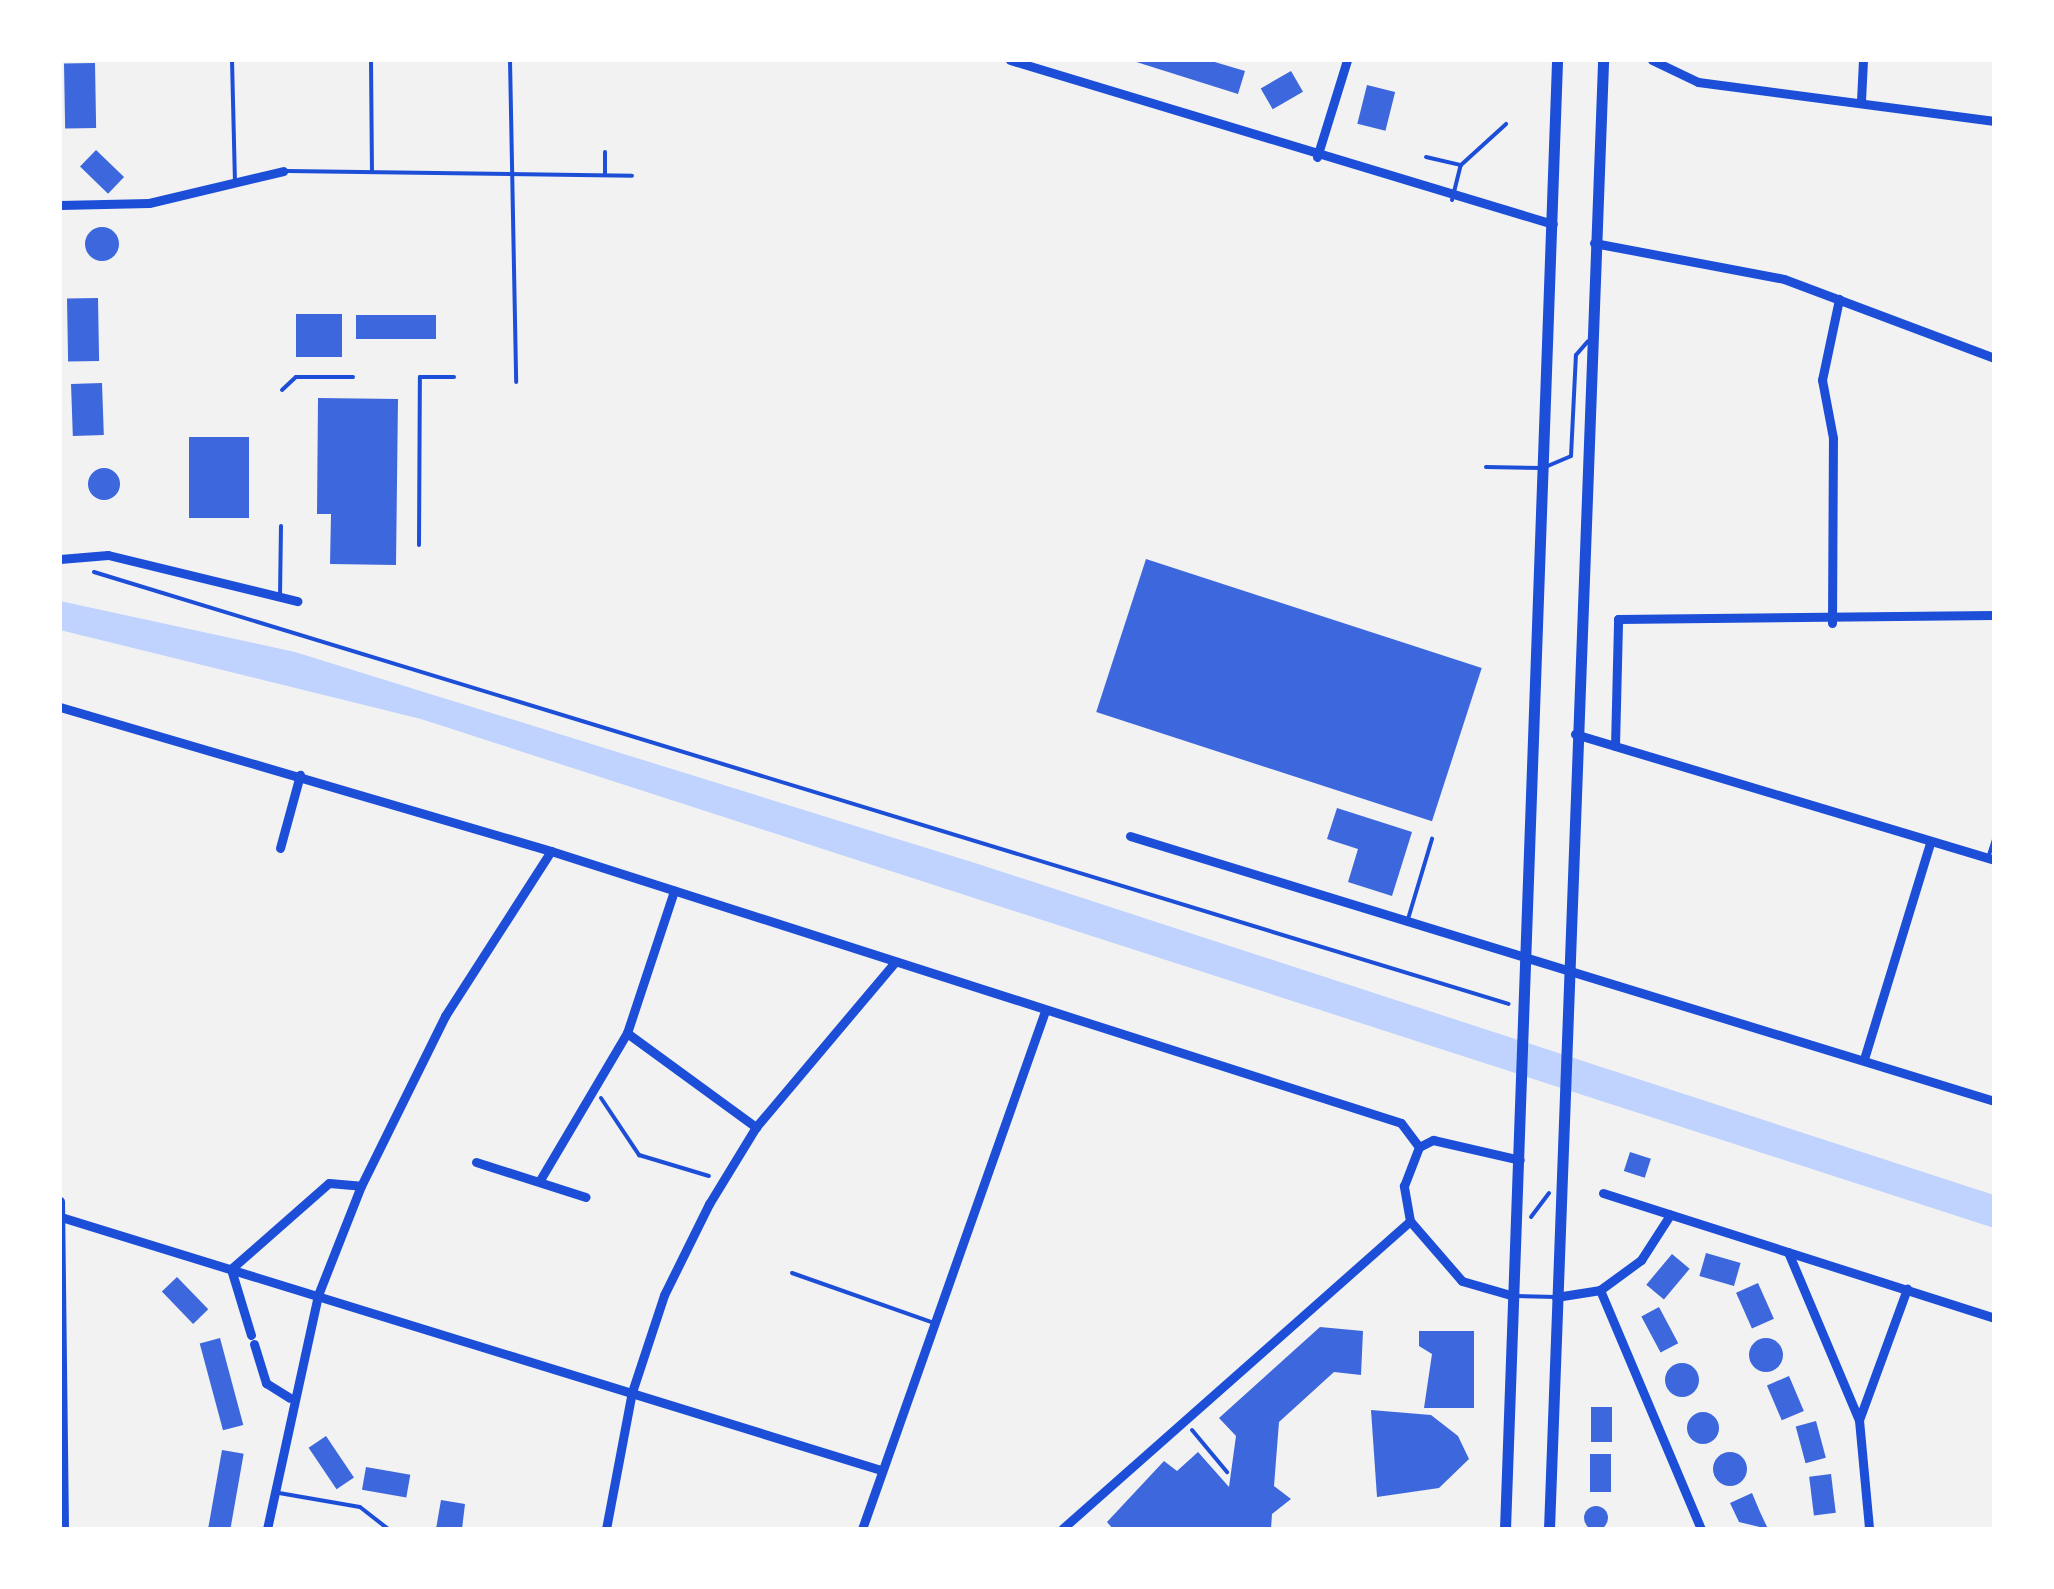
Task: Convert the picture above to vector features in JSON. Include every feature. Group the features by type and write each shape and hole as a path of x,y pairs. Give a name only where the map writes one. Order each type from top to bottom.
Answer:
{"street":[{"path":"1010,60 1452,200 1554,224"},
{"path":"1317,158 1347,60"},
{"path":"1506,1529 1558,60"},
{"path":"1549,1529 1575,734 1604,60"},
{"path":"1652,60 1684,80 1994,122"},
{"path":"1861,101 1863,60"},
{"path":"60,205 149,203 235,186 283,171"},
{"path":"1594,243 1839,299 1994,358"},
{"path":"1832,622 1834,438 1822,380 1839,299"},
{"path":"60,560 108,554 298,601"},
{"path":"1615,746 1618,619 1832,622 1994,615"},
{"path":"60,706 551,851 1401,1123 1419,1147"},
{"path":"1575,734 1991,859"},
{"path":"280,848 300,775"},
{"path":"1130,836 1994,1101"},
{"path":"1864,1059 1930,843"},
{"path":"267,1529 290,1398 318,1295 360,1186 445,1016 551,851"},
{"path":"540,1180 627,1033 674,891"},
{"path":"606,1529 632,1392 664,1295 721,1184 756,1126 895,962"},
{"path":"862,1529 1046,1012"},
{"path":"627,1033 756,1126"},
{"path":"1514,1296 1462,1281 1410,1221 1404,1186 1419,1147 1433,1140 1520,1160"},
{"path":"476,1162 586,1198"},
{"path":"231,1269 329,1183 360,1186"},
{"path":"1603,1193 1994,1318"},
{"path":"60,1201 64,1529"},
{"path":"1556,1297 1600,1290 1641,1260 1670,1215"},
{"path":"60,1217 882,1470"},
{"path":"1070,1526 1410,1221"},
{"path":"1788,1252 1859,1420 1868,1527"},
{"path":"231,1269 266,1383 290,1398"},
{"path":"1859,1420 1907,1289"},
{"path":"1600,1290 1702,1529"}],"lane":[{"path":"232,60 235,186"},
{"path":"372,60 372,170"},
{"path":"510,60 516,382"},
{"path":"1452,200 1461,165 1506,124"},
{"path":"605,152 605,174"},
{"path":"1426,156 1461,165"},
{"path":"283,171 632,176"},
{"path":"1486,467 1544,468 1572,456 1576,355 1590,338"},
{"path":"282,390 296,376 353,377"},
{"path":"418,544 420,377 454,378"},
{"path":"280,597 281,526"},
{"path":"1408,920 1432,839"},
{"path":"1991,859 1994,839"},
{"path":"792,1272 934,1322"},
{"path":"1514,1296 1556,1297"},
{"path":"274,1492 360,1507 388,1529"}],"path":[{"path":"78,569 1526,1005"},
{"path":"589,1092 618,1115 639,1156 696,1166 721,1184"},
{"path":"1516,1217 1538,1217 1540,1193 1558,1192"},
{"path":"1184,1421 1228,1472"}],"water":[{"path":"60,601 295,652 975,863 1994,1195 1994,1228 421,719 60,630"}],"building":[{"path":"1130,60 1208,60 1245,71 1238,94"},
{"path":"95,63 96,128 65,129 64,64"},
{"path":"1291,71 1303,92 1273,109 1261,88"},
{"path":"1367,85 1395,92 1385,131 1357,124"},
{"path":"96,150 124,177 108,194 80,167"},
{"path":"102,227 114,232 119,244 114,256 102,261 90,256 85,244 90,232"},
{"path":"98,298 99,361 68,362 67,299"},
{"path":"296,314 342,314 342,357 296,357"},
{"path":"356,315 436,315 436,339 356,339"},
{"path":"102,383 104,435 73,436 71,384"},
{"path":"318,398 398,399 396,565 330,564 331,514 317,514"},
{"path":"189,437 249,437 249,518 189,518"},
{"path":"104,468 115,473 120,484 115,495 104,500 93,495 88,484 93,473"},
{"path":"1146,559 1482,668 1432,821 1096,712"},
{"path":"1337,808 1412,832 1392,896 1348,882 1358,849 1327,839"},
{"path":"1630,1152 1651,1159 1645,1178 1624,1171"},
{"path":"1706,1253 1741,1263 1734,1286 1699,1276"},
{"path":"1672,1254 1690,1269 1664,1299 1646,1285"},
{"path":"177,1277 208,1309 193,1324 162,1292"},
{"path":"1758,1283 1774,1319 1752,1328 1736,1293"},
{"path":"1659,1307 1678,1343 1661,1353 1641,1316"},
{"path":"1320,1327 1363,1331 1361,1375 1334,1372 1279,1422 1274,1486 1291,1499 1272,1514 1271,1529 1113,1529 1107,1522 1164,1461 1177,1471 1198,1452 1229,1487 1236,1436 1219,1418"},
{"path":"1419,1331 1474,1331 1474,1408 1424,1408 1432,1354 1419,1346"},
{"path":"220,1338 243,1425 223,1430 200,1343"},
{"path":"1766,1338 1778,1343 1783,1355 1778,1367 1766,1372 1754,1367 1749,1355 1754,1343"},
{"path":"1682,1363 1694,1368 1699,1380 1694,1392 1682,1397 1670,1392 1665,1380 1670,1368"},
{"path":"1789,1376 1804,1411 1782,1420 1767,1385"},
{"path":"1591,1407 1612,1407 1612,1442 1591,1442"},
{"path":"1371,1410 1431,1415 1458,1436 1469,1459 1439,1488 1377,1497"},
{"path":"1703,1412 1714,1417 1719,1428 1714,1439 1703,1444 1692,1439 1687,1428 1692,1417"},
{"path":"1816,1421 1826,1458 1806,1463 1796,1426"},
{"path":"326,1436 354,1477 337,1489 309,1448"},
{"path":"222,1450 244,1454 230,1529 208,1529"},
{"path":"1730,1452 1742,1457 1747,1469 1742,1481 1730,1486 1718,1481 1713,1469 1718,1457"},
{"path":"1590,1454 1611,1454 1611,1492 1590,1492"},
{"path":"366,1467 410,1475 406,1497 362,1490"},
{"path":"1831,1474 1836,1513 1814,1515 1809,1477"},
{"path":"1752,1493 1768,1529 1739,1522 1730,1503"},
{"path":"441,1500 465,1504 462,1529 436,1529"},
{"path":"1596,1506 1608,1518 1596,1530 1584,1518"}]}
